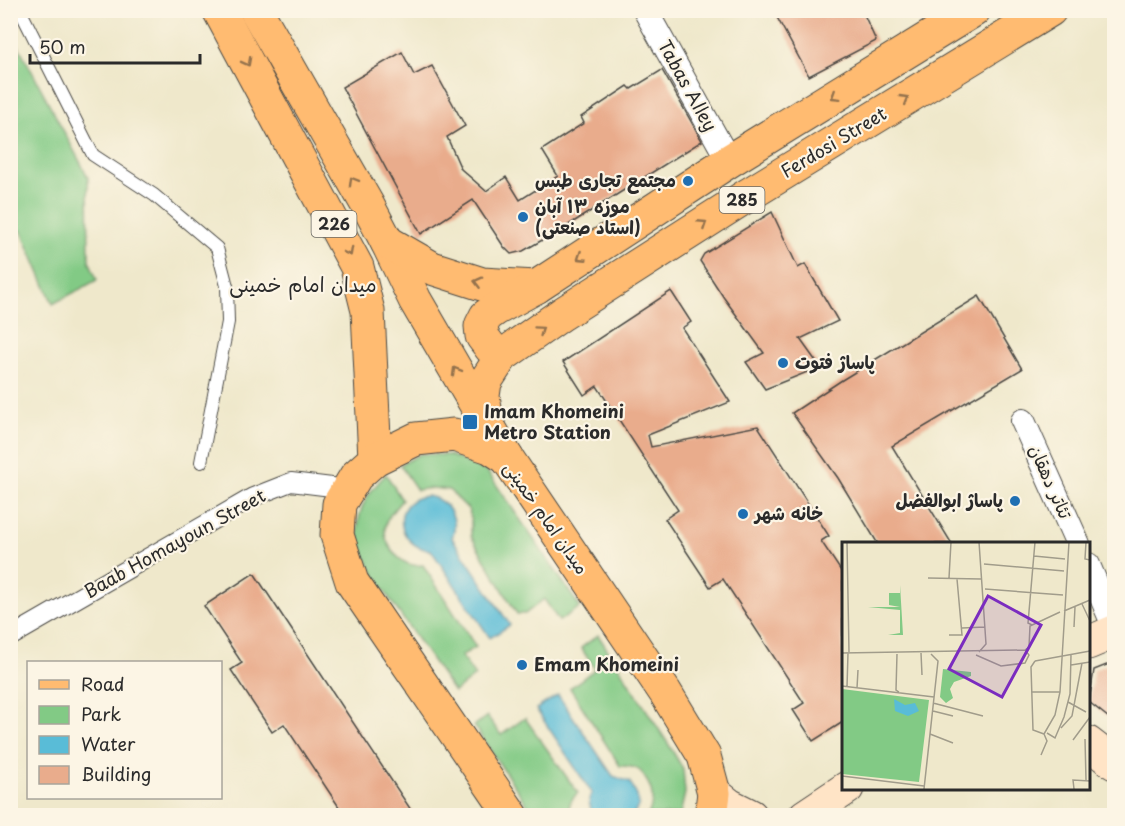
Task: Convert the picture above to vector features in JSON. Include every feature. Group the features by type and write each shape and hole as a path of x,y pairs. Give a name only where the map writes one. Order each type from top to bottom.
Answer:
{"main road":[{"name":"226","path":"219,10 357,267 368,311 375,459"},
{"name":"226","path":"256,10 367,204 415,300 507,458"},
{"name":"285","path":"536,287 729,161 974,10"},
{"name":"Ferdosi Street","path":"488,426 483,396 485,382 502,356 562,314 748,195 1050,10"},
{"path":"729,161 748,195"},
{"path":"387,242 432,268 482,284 536,287"},
{"path":"502,356 491,348 482,336 481,326 486,316 536,287"},
{"name":"میدان امام خمینی","path":"511,815 352,582 337,535 339,504 356,476 375,459 416,439 454,435 490,447 507,458 665,692 704,756 713,804"},
{"path":"1089,643 1114,632"},
{"path":"1089,744 1114,763"},
{"path":"805,816 845,790"},
{"path":"713,804 729,805 750,816"}],"street":[{"name":"Tabas Alley","path":"645,10 729,161"},
{"name":"تئاتر دهقان","path":"1023,421 1077,542"},
{"name":"Baab Homayoun Street","path":"10,637 253,497 291,482 348,489"},
{"path":"1089,568 1114,626"}],"lane":[{"path":"20,10 93,155 154,195 217,248 227,286 228,322 201,462"}],"green space":[{"path":"10,30 88,177 89,260 97,280 53,304 21,230 11,237"},
{"path":"420,454 449,455 487,471 580,607 559,621 544,599 525,614 517,614 471,536 471,518 468,509 449,490 433,488 417,490 400,465"},
{"path":"386,474 402,500 385,525 389,546 407,563 423,565 476,647 461,656 475,676 454,692 378,580 370,567 360,541 358,530 360,513 371,492"},
{"path":"598,635 683,769 685,793 680,815 648,815 652,796 650,787 639,770 620,766 570,688 595,669 581,648"},
{"path":"487,716 501,735 525,718 578,793 570,803 571,815 534,815 474,726"}],"water":[{"path":"427,496 440,501 450,511 454,523 452,538 510,625 490,638 431,550 419,547 404,533 402,514 407,505 415,499"},
{"path":"558,695 613,776 630,782 639,806 633,815 593,815 589,801 592,793 536,709"}],"building":[{"path":"773,10 862,10 876,41 809,76"},
{"path":"402,52 414,75 432,66 465,126 447,137 461,169 486,191 506,177 520,200 558,176 542,150 584,123 581,117 628,86 631,89 662,70 702,141 523,251 511,254 504,247 473,200 421,234 342,87"},
{"path":"772,212 798,268 805,264 838,321 800,339 820,367 765,389 746,362 764,353 700,261 704,254"},
{"name":"خانه شهر","path":"671,291 691,322 682,328 730,402 648,435 651,447 758,426 829,536 821,541 842,572 842,723 813,741 793,710 804,703 723,579 710,587 665,519 678,510 597,386 584,395 563,362"},
{"path":"979,296 1022,369 892,446 951,542 877,542 838,478 792,413"},
{"path":"254,573 415,816 345,816 284,724 272,732 231,670 242,663 204,606"},
{"path":"1114,662 1114,722 1089,702 1094,670"}],"place":[{"name":"مجتمع تجاری طبس","path":"688,181"},
{"name":"موزه ۱۳ آبان (استاد صنعتی)","path":"523,217"},
{"name":"پاساژ فتوت","path":"783,363"},
{"name":"Imam Khomeini Metro Station","path":"470,422"},
{"name":"پاساژ ابوالفضل","path":"1015,501"},
{"name":"خانه شهر","path":"743,514"},
{"name":"Emam Khomeini","path":"522,665"}],"district":[{"name":"میدان امام خمینی","path":"303,285"}]}
